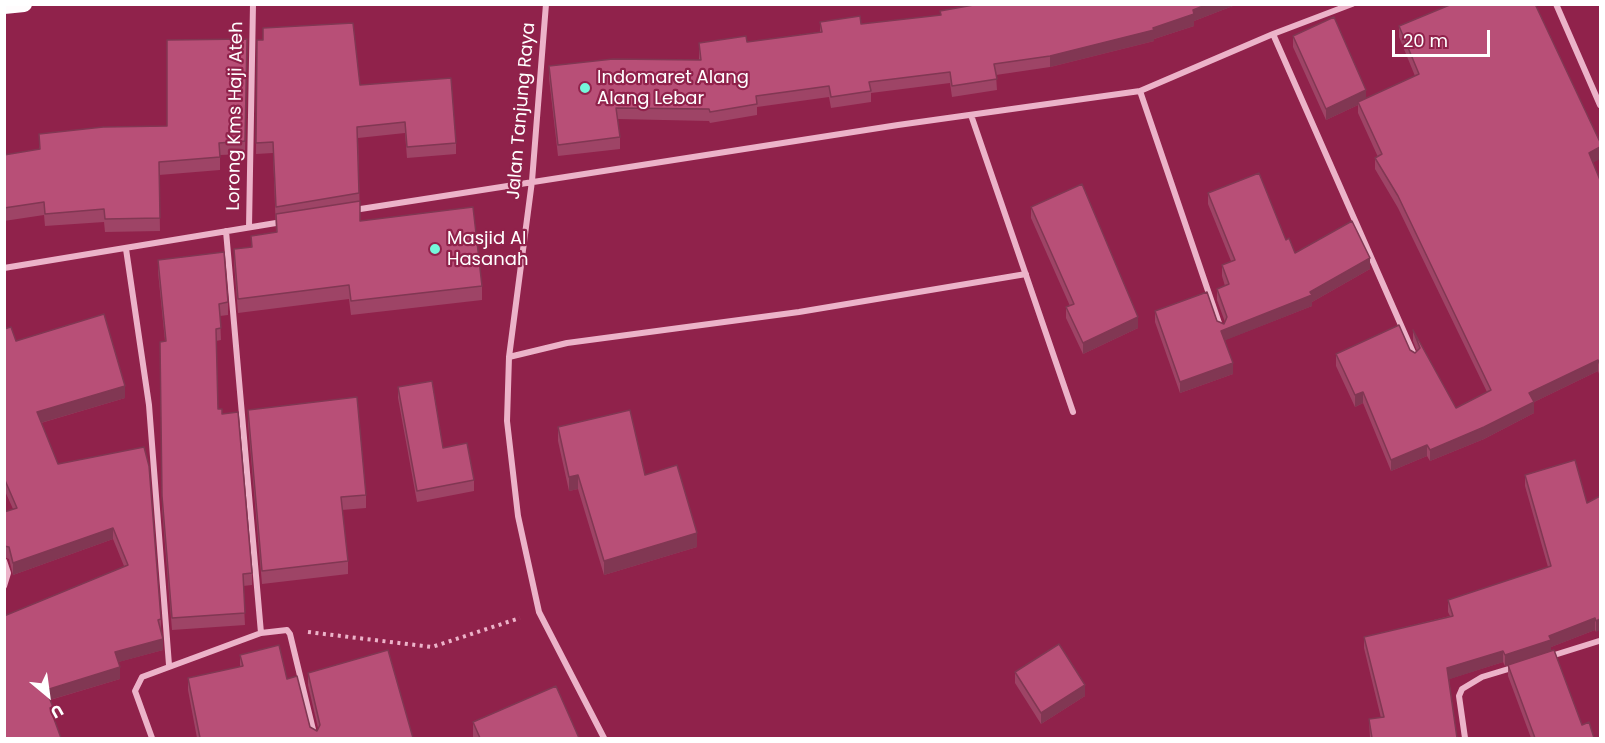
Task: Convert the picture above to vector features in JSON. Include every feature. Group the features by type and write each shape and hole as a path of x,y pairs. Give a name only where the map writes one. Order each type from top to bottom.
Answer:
{"highway":[{"path":"4,6 24,4"}],"street":[{"name":"Lorong Kms Haji Ateh","path":"249,227 253,4"},
{"name":"Jalan Tanjung Raya","path":"546,4 532,182 509,357 507,421 518,516 539,612 604,738"},
{"path":"343,212 1140,91 1273,34 1352,4"},
{"path":"1556,4 1600,105"},
{"path":"1273,34 1415,359"},
{"path":"1140,91 1222,330"},
{"path":"971,115 1073,412"},
{"path":"4,268 284,221"},
{"path":"226,231 261,633"},
{"path":"126,249 149,405 170,665"},
{"path":"509,357 567,344 799,312 1026,274"},
{"path":"4,561 8,573 4,586"},
{"path":"152,738 135,691 142,677 261,633 286,630 290,634 315,738"},
{"path":"1535,660 1599,641"},
{"path":"1465,738 1460,696 1462,689 1482,677 1524,664"}],"path":[{"path":"286,630 432,647 539,612"}],"building":[{"path":"979,4 1208,4 1193,10 1194,14 1153,28 1154,30 1050,56 994,64 997,79 952,86 950,72 869,82 871,91 831,97 829,86 756,96 757,104 710,112 709,109 616,108 620,137 558,145 549,66 613,59 701,60 699,43 746,36 747,42 822,32 820,22 860,16 861,24 941,15 940,11"},
{"path":"1452,4 1535,4 1600,142 1600,147 1589,153 1600,180 1600,365 1598,360 1529,393 1534,402 1484,427 1430,450 1427,445 1391,460 1363,392 1355,395 1336,354 1399,325 1410,350 1415,353 1420,348 1413,330 1456,408 1491,390 1398,196 1375,158 1382,154 1358,102 1419,74 1399,26"},
{"path":"1334,17 1366,90 1326,109 1293,36"},
{"path":"353,23 360,85 451,78 456,143 407,147 405,122 357,127 359,193 276,207 273,142 256,143 257,40 263,40 263,28"},
{"path":"247,39 245,141 219,143 220,157 159,162 160,218 105,219 104,209 45,214 44,202 4,208 4,155 40,149 39,134 103,127 167,126 167,40"},
{"path":"1259,173 1286,240 1289,238 1295,253 1352,221 1370,258 1310,292 1312,295 1221,331 1233,363 1180,382 1155,311 1207,292 1217,321 1224,324 1227,317 1217,289 1229,284 1222,265 1235,260 1208,193"},
{"path":"1082,184 1138,317 1083,343 1066,307 1074,304 1031,207"},
{"path":"360,201 360,221 473,207 482,286 351,301 349,285 238,299 234,249 252,247 251,236 277,232 276,214"},
{"path":"224,252 228,302 219,304 221,328 216,329 218,409 222,409 222,414 238,412 252,573 243,574 245,613 172,618 162,496 160,342 166,341 158,260"},
{"path":"104,314 125,386 37,412 58,464 144,447 149,466 161,619 158,620 163,639 115,652 120,667 46,690 61,738 4,738 4,616 128,565 113,528 13,563 9,547 4,546 4,512 17,508 4,478 4,329 11,327 16,341"},
{"path":"432,381 443,448 467,443 474,480 417,491 398,387"},
{"path":"357,397 366,495 341,497 348,561 262,571 248,410"},
{"path":"630,410 645,475 677,465 697,533 604,561 578,475 569,477 558,427"},
{"path":"1575,460 1587,503 1600,496 1600,619 1596,621 1595,618 1549,636 1551,640 1505,655 1503,651 1447,668 1457,738 1372,738 1369,719 1384,717 1364,637 1453,616 1448,600 1551,566 1525,475"},
{"path":"1059,644 1085,685 1041,713 1015,672"},
{"path":"279,645 287,679 297,676 310,727 317,731 320,725 308,673 388,650 413,738 200,738 188,678 243,666 240,655"},
{"path":"1554,650 1582,725 1589,722 1594,738 1535,738 1508,665"},
{"path":"556,686 579,738 480,738 473,722"}],"place":[{"name":"Indomaret Alang Alang Lebar","path":"585,88"},
{"name":"Masjid Al Hasanah","path":"435,249"}]}
